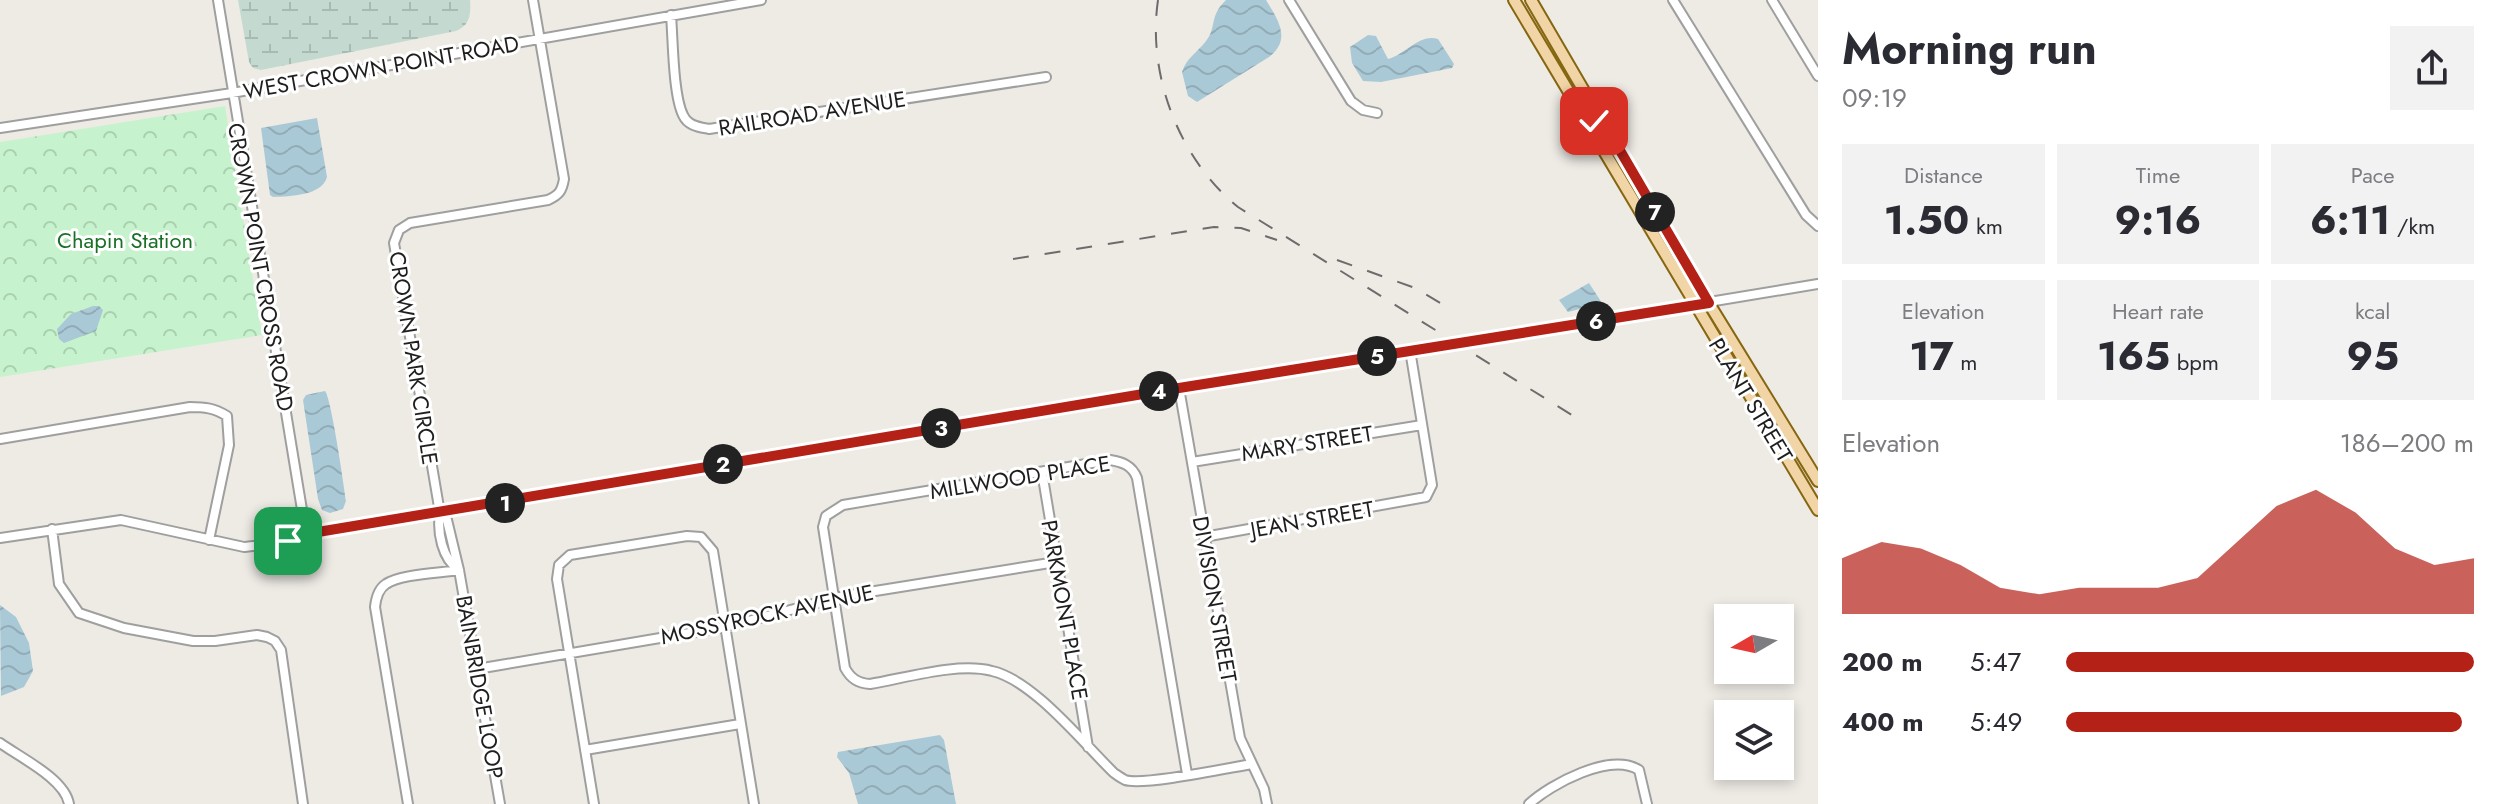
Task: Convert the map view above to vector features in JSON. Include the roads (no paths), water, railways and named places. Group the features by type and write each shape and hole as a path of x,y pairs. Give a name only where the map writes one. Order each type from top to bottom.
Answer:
{"main road":[{"name":"PLANT STREET","path":"1514,0 1818,510"},
{"name":"PLANT STREET","path":"1531,0 1818,481"},
{"path":"1563,81 1573,87 1602,133 1611,135"},
{"path":"1605,153 1615,153 1642,200 1650,203"}],"street":[{"name":"CROWN POINT CROSS ROAD","path":"218,0 306,534"},
{"name":"CROWN PARK CIRCLE","path":"440,513 394,243 399,230 410,223 548,200 562,190 564,179 533,0"},
{"name":"WEST CROWN POINT ROAD","path":"0,128 232,93 761,0"},
{"path":"1289,0 1351,101 1363,110 1377,113"},
{"path":"1673,0 1806,215 1818,226"},
{"path":"1772,0 1818,76"},
{"name":"RAILROAD AVENUE","path":"671,15 679,102 684,117 694,127 709,129 1046,77"},
{"path":"0,538 121,520 244,547 288,541 306,534 1818,284"},
{"path":"1410,350 1422,425"},
{"name":"DIVISION STREET","path":"1179,388 1240,738 1264,789 1267,804"},
{"path":"0,439 190,407 218,410 227,416 229,445 209,540"},
{"name":"MARY STREET","path":"1192,462 1422,425"},
{"name":"JEAN STREET","path":"1204,537 1426,497 1432,485 1422,425"},
{"name":"MILLWOOD PLACE","path":"1088,748 1025,685 992,670 956,669 870,684 860,683 849,676 833,598 823,527 826,516 835,508 1110,460 1121,461 1134,472 1187,774"},
{"name":"PARKMONT PLACE","path":"1042,472 1088,748"},
{"name":"BAINBRIDGE LOOP","path":"440,513 438,523 444,549 452,565 459,570 500,804"},
{"path":"52,529 59,584 79,613 124,628 193,641 257,635 275,641 281,650 303,804"},
{"path":"594,804 557,579 559,565 570,555 687,536 701,537 713,551 754,804"},
{"name":"MOSSYROCK AVENUE","path":"477,669 725,627 833,598 1056,562"},
{"name":"BAINBRIDGE LOOP","path":"408,804 375,607 376,597 382,587 392,581 459,570"},
{"path":"585,750 740,724"},
{"path":"0,743 57,782 67,795 69,804"},
{"path":"1088,748 1114,773 1125,780 1140,782 1252,764"},
{"path":"1529,804 1557,782 1584,772 1620,765 1639,770 1647,804"},
{"path":"1542,792 1544,804"}],"water":[{"path":"1226,0 1266,0 1281,29 1280,43 1269,57 1197,102 1188,96 1182,72 1209,36 1217,11"},
{"path":"1368,35 1376,36 1388,59 1425,39 1438,39 1454,64 1452,68 1381,82 1363,81 1352,63 1350,47"},
{"path":"317,118 327,177 324,183 304,194 273,197 270,195 261,128"},
{"path":"1589,283 1602,303 1568,312 1559,300"},
{"path":"93,306 103,310 96,331 64,343 59,339 57,329 71,314"},
{"path":"325,391 334,424 346,501 343,509 330,513 322,510 318,499 303,400 306,395"},
{"path":"0,605 16,617 29,643 33,671 24,687 1,696"},
{"path":"940,735 944,740 956,804 858,804 849,773 837,757 838,752"}],"railway":[{"path":"1158,0 1156,28 1163,86 1184,140 1217,187 1238,207 1583,422"},
{"path":"1013,259 1214,227 1241,228 1277,240"},
{"path":"1337,260 1415,288 1447,307"}],"park label":[{"name":"Chapin Station","path":"125,240"}]}
